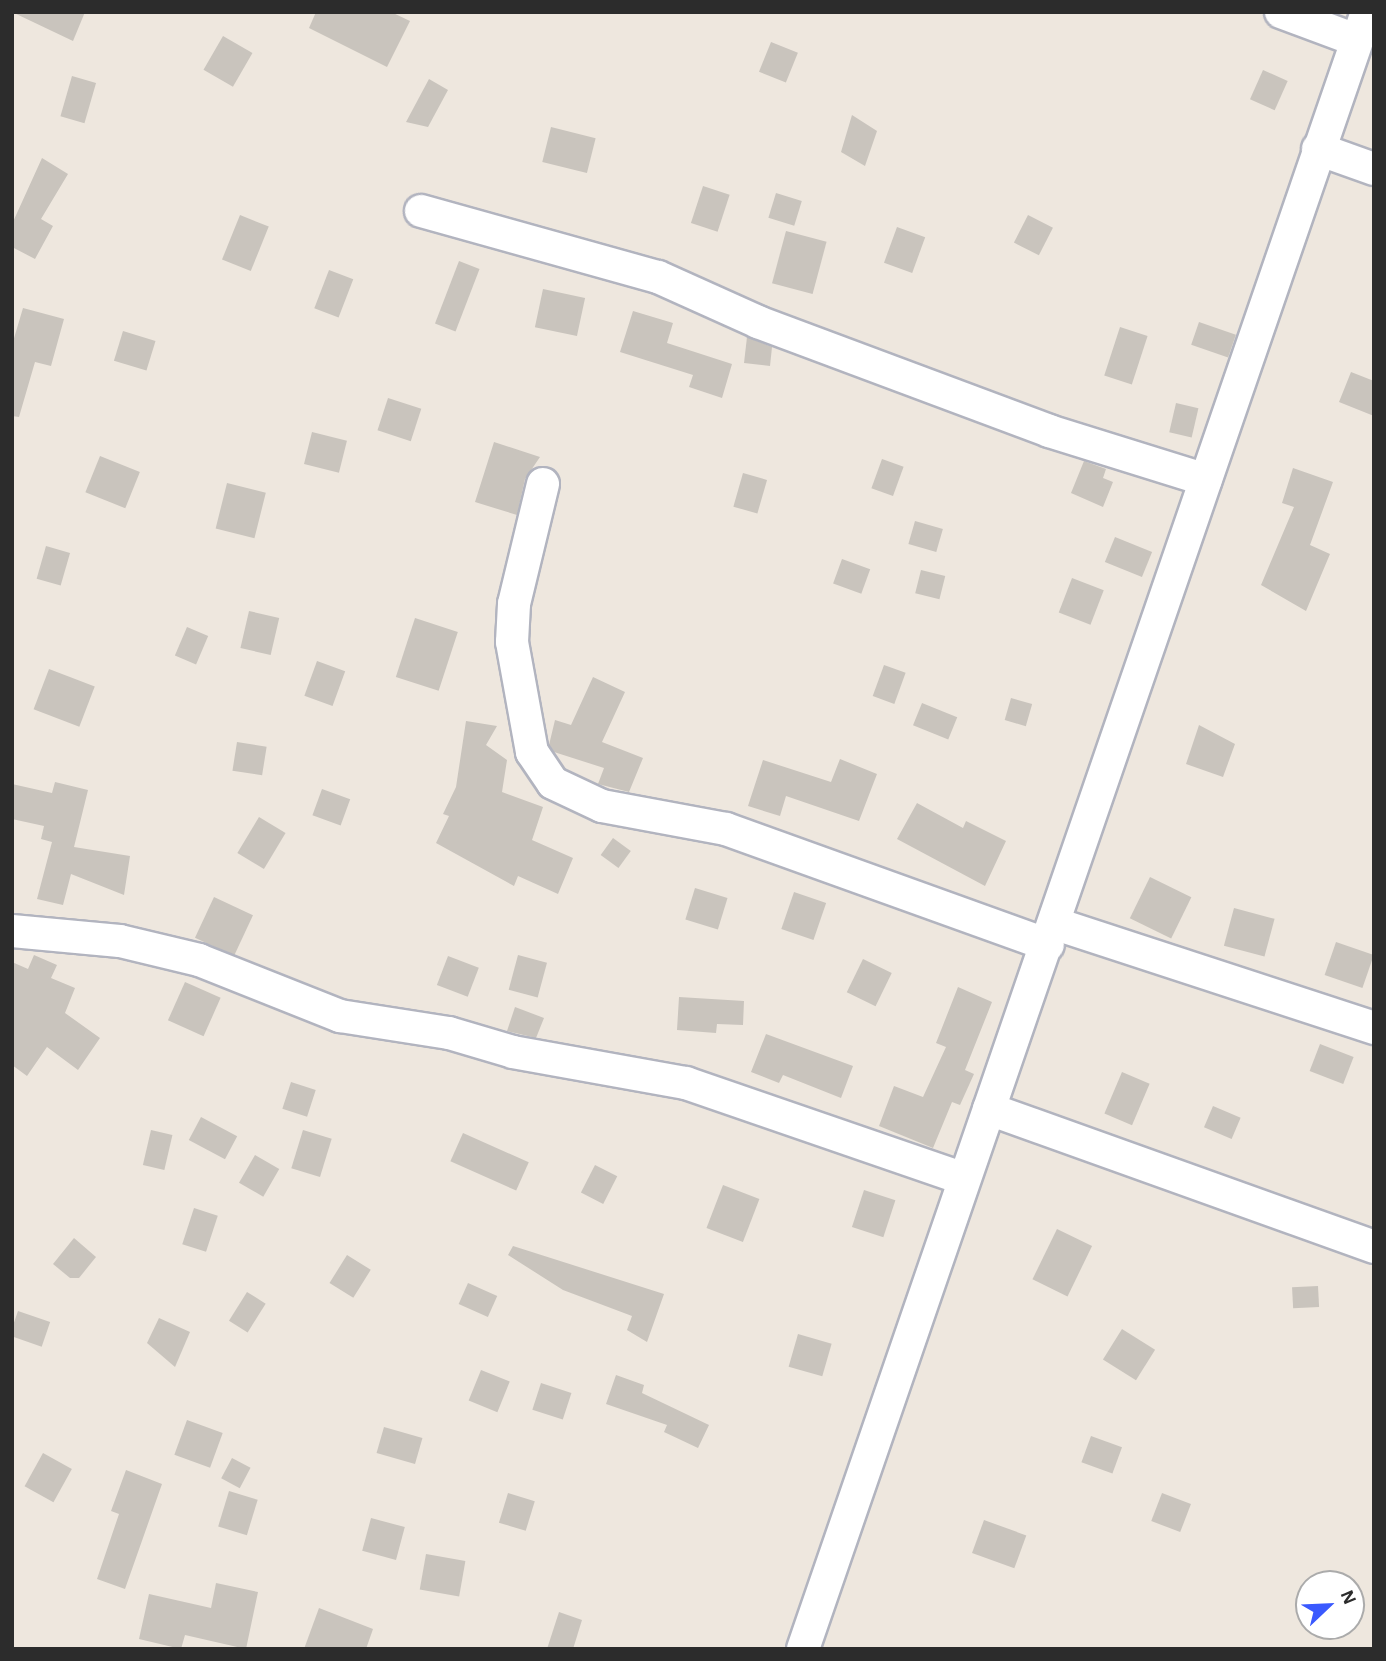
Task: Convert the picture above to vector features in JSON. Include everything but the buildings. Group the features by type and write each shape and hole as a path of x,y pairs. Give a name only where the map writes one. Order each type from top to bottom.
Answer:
{"street":[{"path":"803,1649 962,1178 1052,935 1362,26 1281,12"},
{"path":"1318,149 1374,169"},
{"path":"421,211 658,277 758,322 1048,431 1206,480"},
{"path":"543,484 514,604 512,642 532,752 554,783 602,806 726,829 1052,935 1374,1028"},
{"path":"12,931 120,942 199,960 340,1016 686,1083 962,1178"},
{"path":"989,1109 1374,1247"}]}
